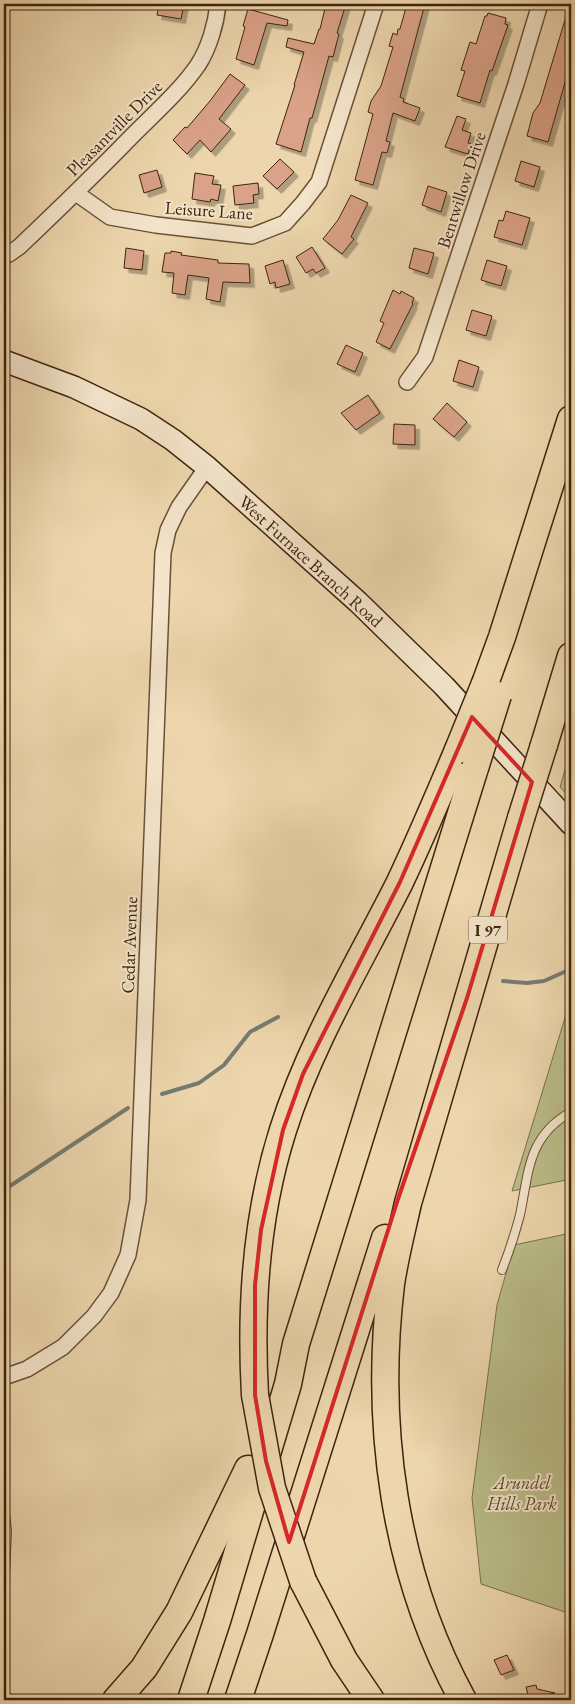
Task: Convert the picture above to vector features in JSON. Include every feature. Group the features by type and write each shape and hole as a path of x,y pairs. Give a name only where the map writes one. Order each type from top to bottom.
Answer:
{"highway":[{"path":"492,688 502,637 571,419"},
{"path":"191,1700 217,1621 285,1394 296,1344 467,759 571,452"},
{"name":"I 97","path":"467,998 571,656"},
{"path":"371,1700 344,1660 303,1581 272,1488 255,1395 252,1345 255,1285 261,1230 270,1180 283,1130 303,1074 400,882 467,759"},
{"path":"238,1700 398,1199 467,998"},
{"path":"463,1700 433,1638 403,1543 387,1445 384,1396 391,1283 397,1248 408,1203 467,998"},
{"path":"116,1700 144,1668 178,1612 235,1499 251,1462 280,1380 296,1344"}],"main road":[{"name":"West Furnace Branch Road","path":"4,361 74,387 141,420 173,440 358,602 444,686 571,824"}],"street":[{"name":"Pleasantville Drive","path":"4,256 19,247 76,193 177,91 199,63 209,40 218,4"},
{"name":"Leisure Lane","path":"76,193 110,217 156,225 252,236 285,223 304,203 319,182 376,4"},
{"name":"Bentwillow Drive","path":"406,382 425,357 540,4"},
{"name":"Cedar Avenue","path":"4,1377 27,1369 63,1347 94,1316 111,1293 128,1255 138,1200 163,553 168,530 175,515 206,467"}],"lane":[{"path":"502,1270 513,1239 535,1148 547,1131 560,1118 571,1112"},
{"path":"4,1504 7,1531 4,1596"}],"highlighted area":[{"path":"472,717 532,782 467,998 398,1199 289,1542 266,1461 255,1395 255,1285 261,1230 283,1130 303,1074 400,882"}],"green space":[{"path":"571,749 571,799 560,787"},
{"path":"571,998 571,1179 512,1191"},
{"name":"Arundel Hills Park","path":"571,1233 571,1614 481,1584 472,1498 497,1305 514,1245"}],"building":[{"path":"159,4 184,4 181,19 157,15"},
{"path":"326,4 346,4 337,33 339,34 333,57 329,56 301,152 276,144 304,52 286,47 288,38 314,44"},
{"path":"407,4 425,4 400,97 404,99 403,102 420,108 415,121 393,113 386,141 390,142 387,153 382,152 373,185 355,180 373,114 368,112 371,101 381,86 393,47 389,46 393,33 397,35 398,29 400,29"},
{"path":"248,9 288,20 287,26 267,23 254,65 236,59"},
{"path":"568,10 571,10 571,80 566,79 548,142 527,136 533,113 540,103"},
{"path":"488,13 506,18 505,24 508,25 492,71 490,70 480,103 457,96 465,71 461,70 470,42 476,44 485,16"},
{"path":"230,74 245,85 219,119 231,129 211,152 200,140 187,154 173,140 185,127 187,128"},
{"path":"457,116 466,119 462,130 471,133 468,143 471,144 468,154 445,147"},
{"path":"280,159 294,172 277,189 263,176"},
{"path":"521,161 540,167 534,187 515,181"},
{"path":"157,170 162,187 144,193 139,175"},
{"path":"195,173 214,176 212,184 221,185 218,201 211,199 210,202 192,199"},
{"path":"258,183 259,194 253,195 254,203 235,205 233,186"},
{"path":"428,186 447,192 441,212 422,205"},
{"path":"351,195 368,203 351,237 354,239 342,254 323,239 338,220"},
{"path":"506,211 530,218 522,245 494,237 499,220 503,221"},
{"path":"312,247 325,268 316,273 313,269 306,273 296,257"},
{"path":"126,248 144,251 142,270 124,268"},
{"path":"414,248 434,253 428,274 409,268"},
{"path":"171,251 182,253 181,255 218,260 218,263 249,264 250,283 223,282 220,302 206,299 209,278 188,275 185,295 172,293 174,273 162,272 165,253 171,253"},
{"path":"283,260 290,284 276,288 275,282 270,284 265,266"},
{"path":"487,260 507,266 501,286 481,280"},
{"path":"393,290 400,294 401,291 414,298 413,304 390,349 376,342 384,323 380,321"},
{"path":"472,310 492,316 486,336 466,330"},
{"path":"346,345 363,353 355,372 337,364"},
{"path":"459,360 479,367 473,387 453,381"},
{"path":"368,395 380,413 356,430 341,413"},
{"path":"447,403 467,422 454,437 433,419"},
{"path":"394,424 415,425 415,445 393,444"},
{"path":"507,1655 514,1670 501,1675 494,1660"},
{"path":"536,1685 537,1689 555,1693 529,1699 526,1687"}],"waterway":[{"path":"503,981 527,983 544,981 571,969"},
{"path":"162,1094 199,1083 224,1065 250,1032 278,1017"},
{"path":"4,1190 128,1108"}]}
